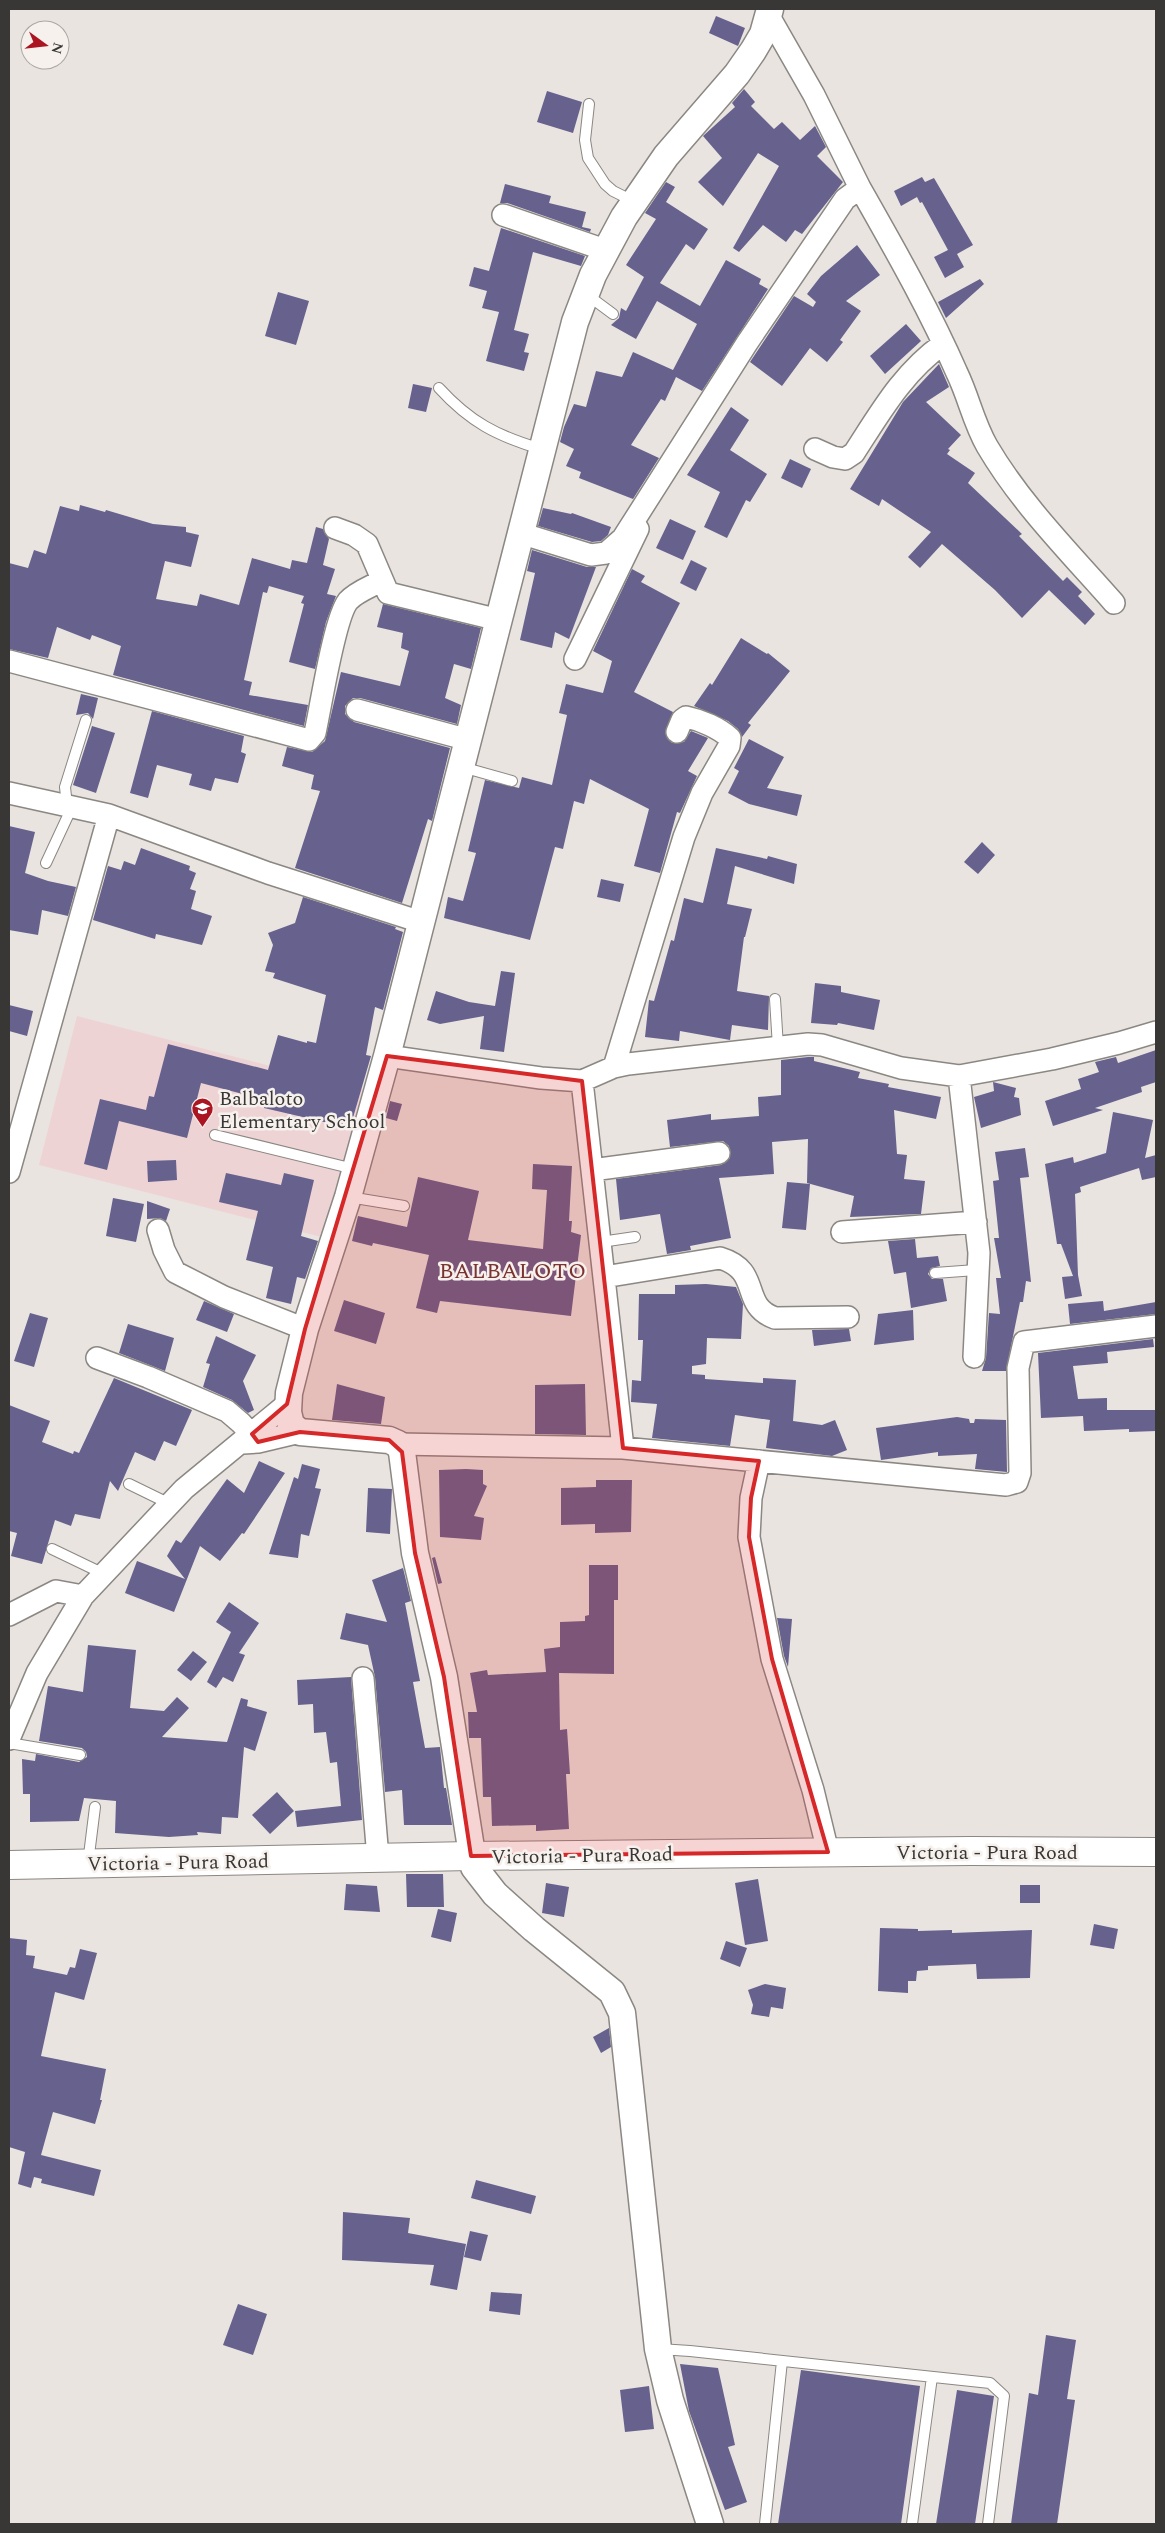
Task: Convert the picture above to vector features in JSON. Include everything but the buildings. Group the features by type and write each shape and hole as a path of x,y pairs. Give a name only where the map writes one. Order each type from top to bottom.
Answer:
{"main road":[{"name":"Victoria - Pura Road","path":"9,1865 471,1856 828,1852 1156,1852"}],"street":[{"path":"770,13 943,344 957,372 973,419 988,448 1025,501 1114,603"},
{"path":"300,1432 291,1425 288,1404 305,1329 348,1197 387,1056 470,740 520,533 575,322 585,294 605,250 634,201 666,156 737,74 759,42 770,13"},
{"path":"520,533 591,556 606,553 623,538 747,343 845,199 860,188"},
{"path":"502,216 605,250"},
{"path":"815,449 833,457 845,459 854,453 908,374 924,357 943,344"},
{"path":"575,659 628,551 658,483"},
{"path":"335,528 354,535 367,544 381,581 388,593 499,620"},
{"path":"9,661 309,740 315,733 337,627 347,603 354,595 381,581"},
{"path":"357,710 470,740"},
{"path":"614,1067 684,837 702,793 729,746 730,738 724,732 693,718 686,717 682,720 677,732"},
{"path":"9,793 109,815 268,873 421,922"},
{"path":"9,1172 109,815"},
{"path":"387,1056 540,1078 582,1081 614,1067 778,1047 822,1045 901,1068 960,1076 1052,1059 1156,1032"},
{"path":"960,1076 979,1253 976,1270 974,1357"},
{"path":"582,1081 623,1448"},
{"path":"592,1170 719,1152"},
{"path":"842,1232 976,1222"},
{"path":"158,1230 164,1250 175,1272 224,1297 305,1329"},
{"path":"604,1277 720,1258 733,1262 742,1270 749,1282 759,1310 767,1315 775,1318 848,1317"},
{"path":"250,1440 300,1432 389,1440 398,1444 623,1448 931,1476 993,1485 1017,1482 1020,1473 1018,1368 1024,1342 1156,1326"},
{"path":"97,1358 215,1405 236,1418 250,1440"},
{"path":"9,1739 37,1673 83,1596 170,1504 207,1469 250,1440 288,1404"},
{"path":"398,1444 402,1452 415,1553 444,1677 471,1856 482,1878 495,1894 534,1929 612,1992 617,2000 623,2023 658,2349 670,2400 710,2524"},
{"path":"759,1461 751,1498 749,1537 772,1659 813,1790 828,1852"},
{"path":"9,1615 56,1591 83,1596"},
{"path":"364,1678 378,1858"}],"lane":[{"path":"589,104 585,140 588,158 605,184 612,191 634,201"},
{"path":"585,294 613,314"},
{"path":"439,388 468,416 492,432 542,450"},
{"path":"46,863 70,807 65,787 86,720"},
{"path":"462,767 512,781"},
{"path":"775,999 778,1047"},
{"path":"215,1135 355,1169"},
{"path":"348,1197 404,1206"},
{"path":"600,1242 635,1238"},
{"path":"935,1273 976,1270"},
{"path":"129,1484 170,1504"},
{"path":"52,1549 104,1574"},
{"path":"9,1743 80,1754"},
{"path":"88,1864 95,1807"},
{"path":"658,2349 990,2383 1004,2396 988,2524"},
{"path":"765,2524 782,2361"},
{"path":"912,2524 932,2377"}],"highlighted area":[{"path":"387,1056 582,1081 623,1448 759,1461 751,1498 749,1537 772,1659 828,1852 471,1856 444,1677 415,1553 402,1452 389,1440 300,1432 258,1442 252,1434 287,1404 305,1329"}],"shaded area":[{"name":"Balbaloto Elementary School","path":"77,1016 367,1091 329,1239 39,1165"}],"place":[{"name":"Balbaloto Elementary School","path":"203,1128"}],"district":[{"name":"BALBALOTO","path":"513,1270"}]}
